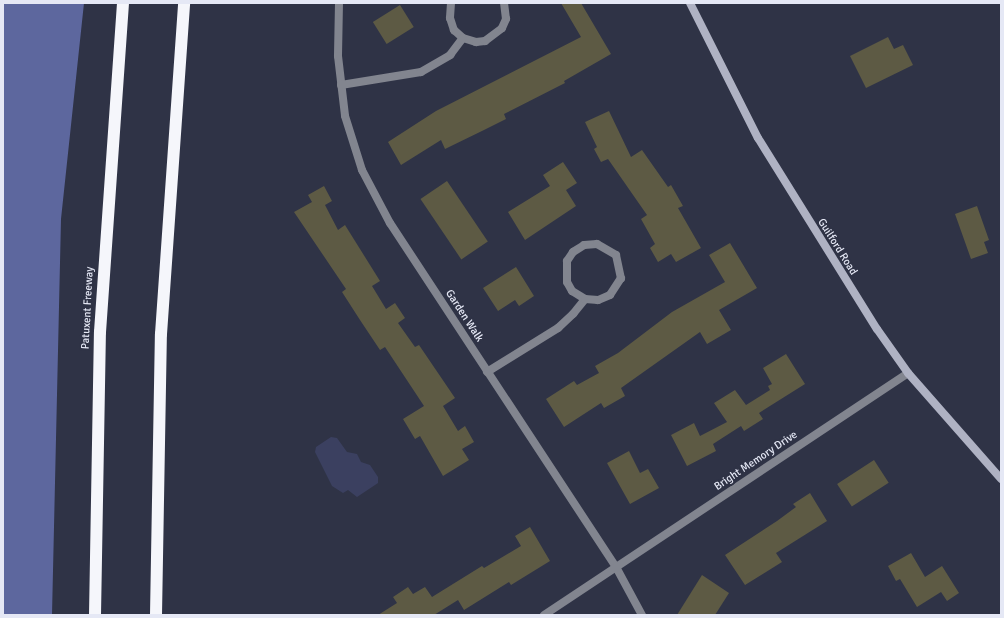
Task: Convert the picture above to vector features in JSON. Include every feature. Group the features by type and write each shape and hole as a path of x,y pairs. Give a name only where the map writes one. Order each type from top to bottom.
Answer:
{"highway":[{"name":"Patuxent Freeway","path":"95,615 100,332 123,3"},
{"path":"156,615 161,334 184,3"}],"main road":[{"name":"Guilford Road","path":"690,3 762,144 818,239 908,373 1001,479"}],"street":[{"name":"Garden Walk","path":"339,3 338,56 341,85 351,141 365,177 390,223 616,567 642,615"},
{"path":"451,3 450,18 454,30 463,38 476,42 495,36 506,19 504,3"},
{"path":"341,85 421,72 450,55 463,38"},
{"path":"597,244 616,255 621,278 610,295 598,300 585,299 572,291 567,282 567,261 573,252 584,245 597,244"},
{"path":"487,372 558,328 585,299"},
{"name":"Bright Memory Drive","path":"544,615 908,373"}],"shaded area":[{"path":"3,3 84,3 61,219 52,615 3,615"},
{"path":"331,437 337,438 347,452 357,454 361,462 370,465 378,477 378,483 357,497 348,490 343,493 332,486 315,452 316,447"}],"building":[{"path":"561,3 581,3 611,54 564,81 565,83 504,114 506,119 445,149 441,140 401,165 388,142 436,111 581,37"},
{"path":"400,5 414,27 387,44 373,22"},
{"path":"888,37 894,49 903,45 913,65 866,88 850,56"},
{"path":"609,111 631,157 642,150 668,187 671,185 683,206 678,208 701,248 676,262 671,254 658,262 650,248 655,244 641,219 647,215 608,159 601,162 594,149 597,147 585,122"},
{"path":"563,162 577,183 566,190 576,206 525,240 508,212 550,186 543,175"},
{"path":"447,181 488,242 461,259 420,199"},
{"path":"324,186 332,201 325,205 338,230 345,225 380,281 372,286 386,309 395,303 405,318 398,323 415,347 419,345 455,398 443,406 458,431 465,426 474,442 462,449 469,460 443,476 420,436 415,439 403,419 424,406 385,347 380,350 342,292 346,289 294,212 312,202 308,195"},
{"path":"977,206 989,240 984,242 988,253 971,259 955,214"},
{"path":"730,243 757,288 719,310 731,330 707,344 700,332 621,388 625,396 604,408 601,403 564,427 546,399 574,381 577,385 599,373 595,366 618,353 672,312 725,282 709,255"},
{"path":"516,267 534,296 519,306 515,300 498,311 483,288"},
{"path":"786,354 805,384 759,413 763,419 744,431 741,426 713,444 716,451 687,466 671,435 694,423 700,436 727,422 714,403 735,390 746,405 770,390 768,386 772,384 763,368"},
{"path":"629,451 640,473 648,469 659,488 630,504 607,463"},
{"path":"874,460 889,483 852,507 837,484"},
{"path":"810,493 827,521 776,553 782,562 745,585 725,555 777,521 796,507 793,504"},
{"path":"530,527 550,561 511,585 509,582 464,610 458,600 434,615 378,615 397,603 393,597 408,587 413,594 425,587 432,597 482,566 484,568 521,546 515,536"},
{"path":"911,553 925,577 942,566 959,593 947,601 941,592 917,607 900,579 896,581 888,566"},
{"path":"702,575 729,593 715,615 677,615"}]}
